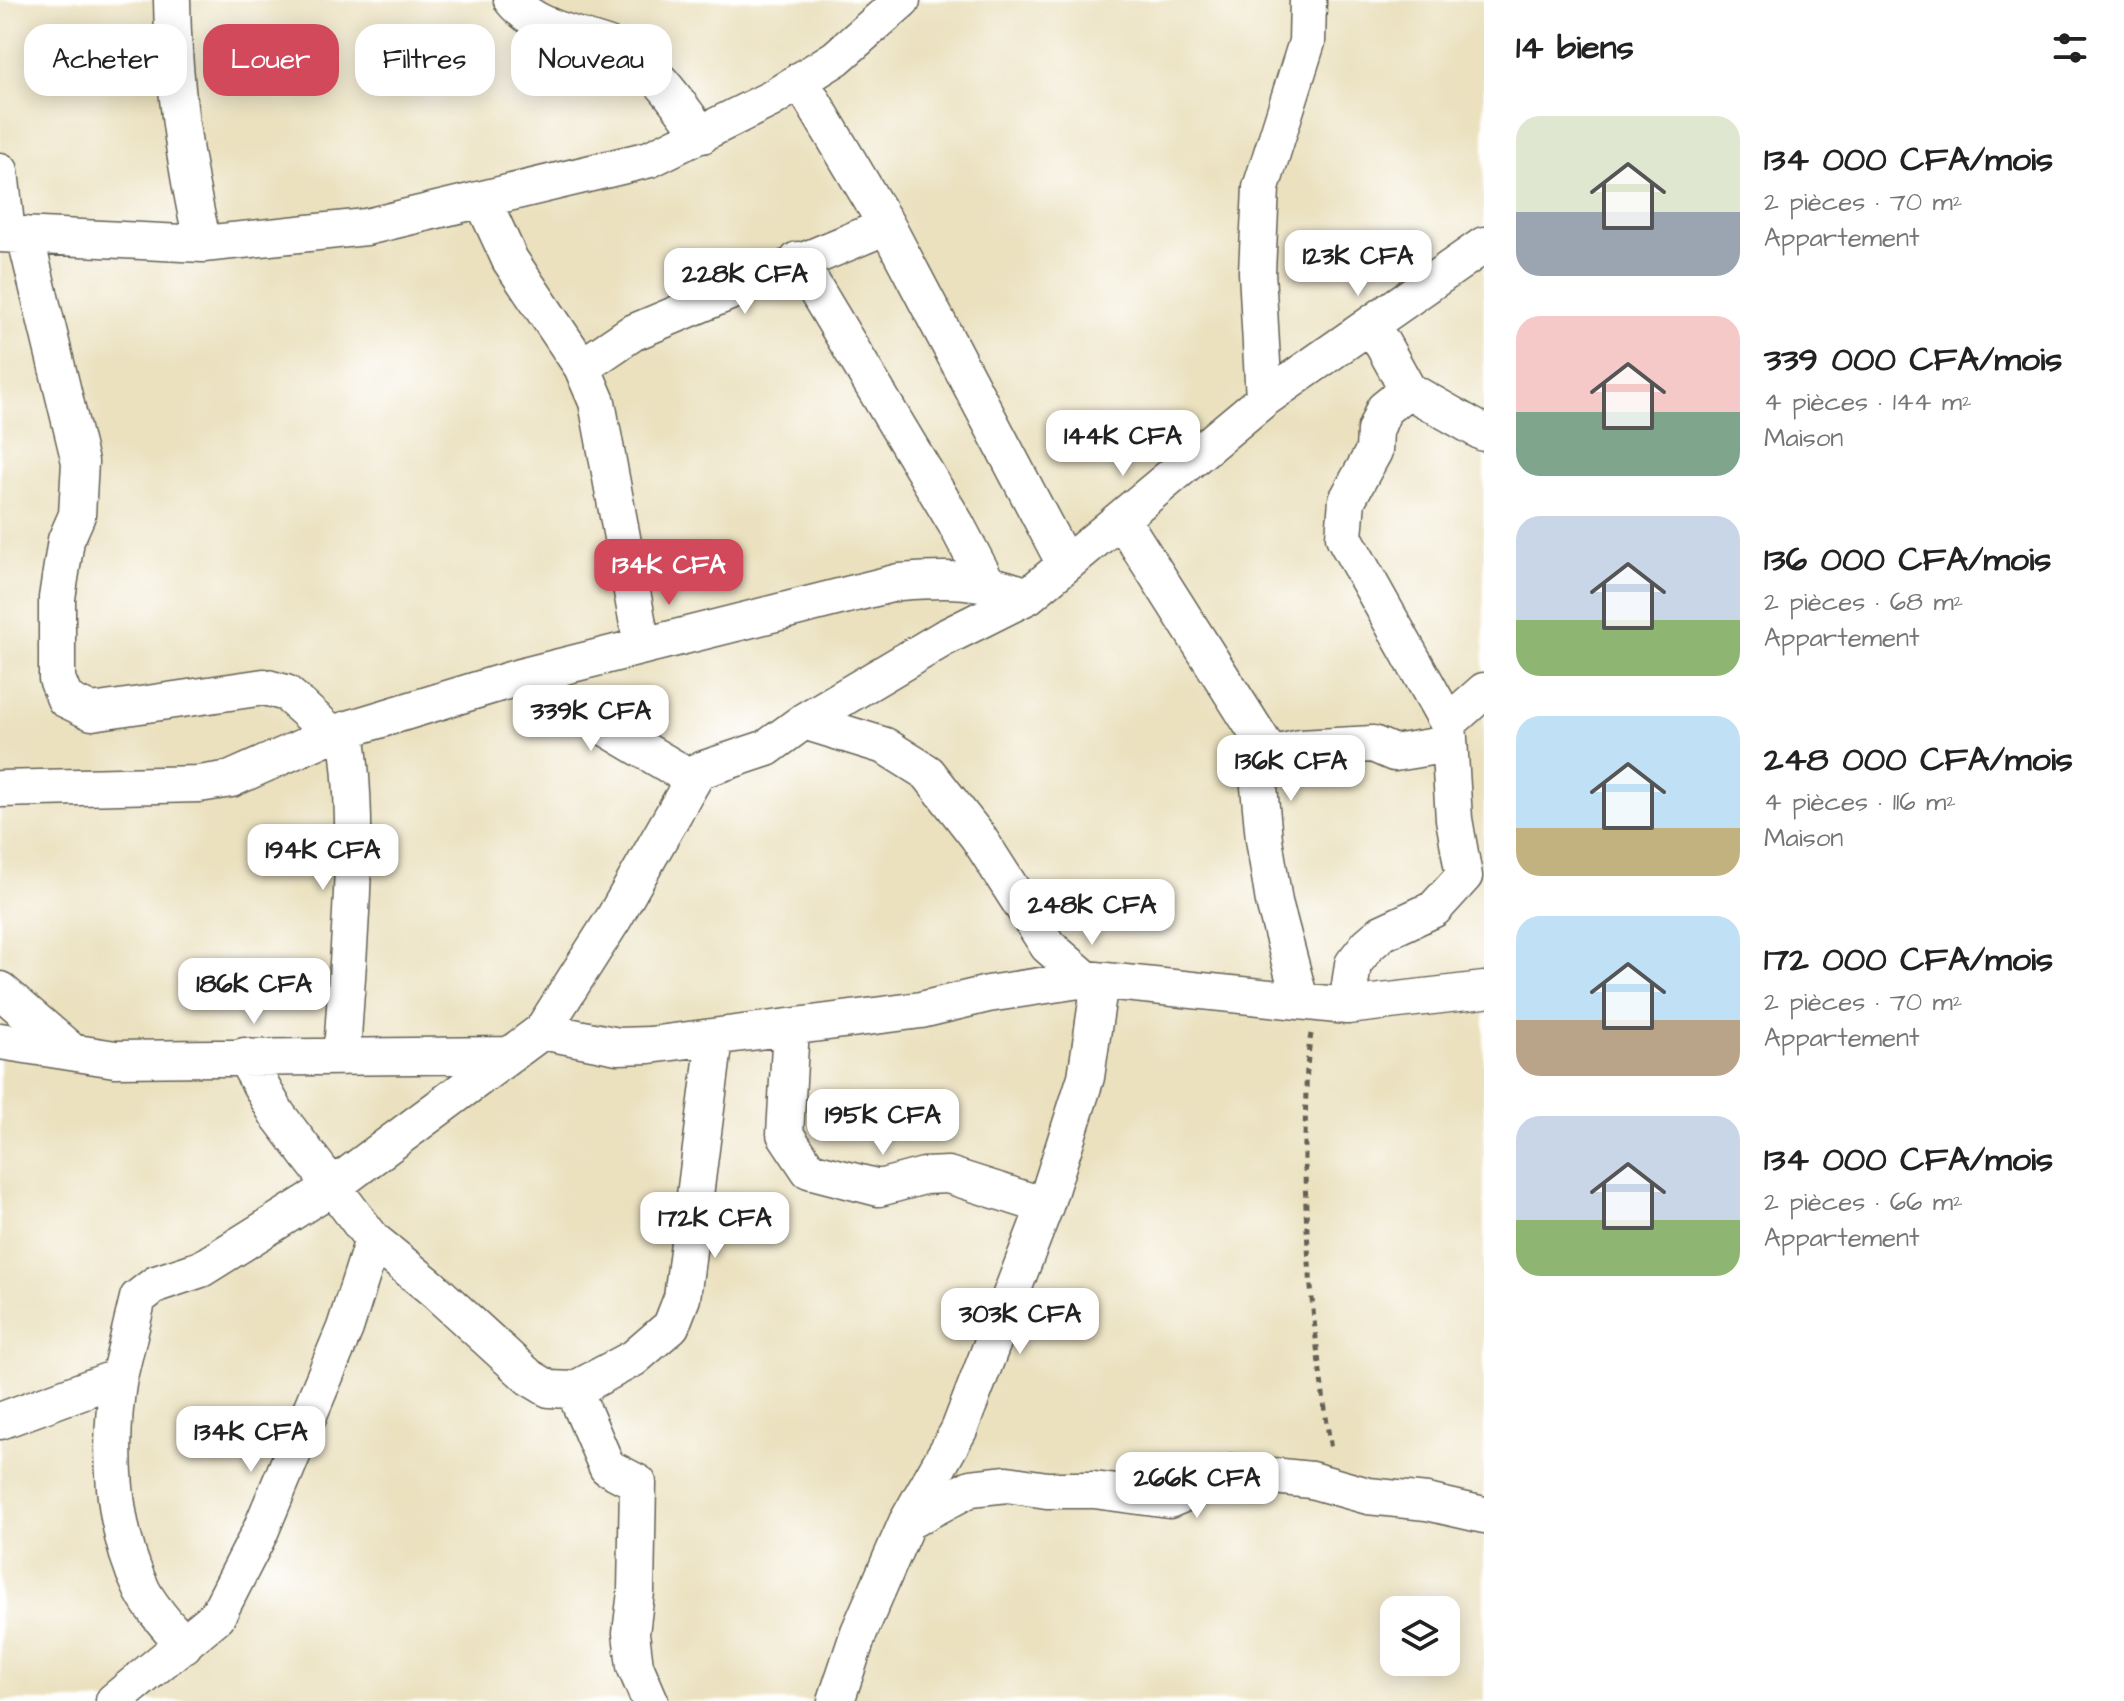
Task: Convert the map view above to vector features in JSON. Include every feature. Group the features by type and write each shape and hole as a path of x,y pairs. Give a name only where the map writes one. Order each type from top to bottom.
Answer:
{"street":[{"path":"172,0 177,97 186,170 203,244"},
{"path":"512,0 563,32 627,54 653,71 702,135"},
{"path":"11,234 203,244 366,227 650,159 702,135 836,58 902,0"},
{"path":"1264,399 1257,272 1261,188 1307,42 1308,0"},
{"path":"800,80 887,226 1065,564"},
{"path":"0,171 11,234 80,462 77,515 66,540 57,598 57,679 65,699 92,712 264,687 286,693 339,733 352,777 354,887 343,1038 338,1057"},
{"path":"482,199 510,260 582,367 597,402 642,646"},
{"path":"582,367 632,333 798,260 887,226"},
{"path":"184,1645 142,1591 118,1504 111,1423 138,1298 156,1284 201,1269 332,1187 542,1031 614,918 691,778 711,765 767,748 804,721 944,638 1028,596 1264,399 1484,245"},
{"path":"798,260 956,524 986,581"},
{"path":"1372,325 1408,390 1484,433"},
{"path":"1321,1003 1368,945 1382,933 1434,909 1464,876 1454,819 1467,715 1344,537 1347,500 1374,451 1375,431 1384,409 1408,390"},
{"path":"1122,520 1271,755"},
{"path":"0,789 199,784 231,779 339,733 520,677 899,582 948,578 986,581 1028,596"},
{"path":"520,677 691,778"},
{"path":"1321,1003 1274,902 1258,776 1261,765 1271,755 1300,748 1367,744 1394,753 1467,715"},
{"path":"804,721 885,746 928,773 978,837 1048,946 1093,980"},
{"path":"836,1701 859,1632 907,1522 959,1430 1045,1206 1086,1077 1093,980"},
{"path":"542,1031 618,1046 715,1038 921,1010 988,994 1093,980 1321,1003 1484,990"},
{"path":"0,990 71,1051"},
{"path":"791,1027 785,1134 809,1170 879,1188 924,1176 948,1175 1045,1206"},
{"path":"244,1056 277,1114 373,1240 432,1288 529,1377 549,1389 574,1390 634,1358 671,1326 682,1298 715,1038"},
{"path":"0,1041 115,1059 510,1055"},
{"path":"114,1701 217,1616 260,1532 345,1328 373,1240"},
{"path":"0,1421 119,1377"},
{"path":"574,1390 607,1467 631,1477 640,1492 631,1633 635,1666 650,1701"},
{"path":"907,1522 971,1488 1007,1484 1047,1490 1094,1490 1169,1500 1235,1472 1311,1480 1368,1496 1427,1502 1484,1515"}],"path":[{"path":"1321,1003 1306,1060 1304,1213 1316,1355 1336,1488"}]}
